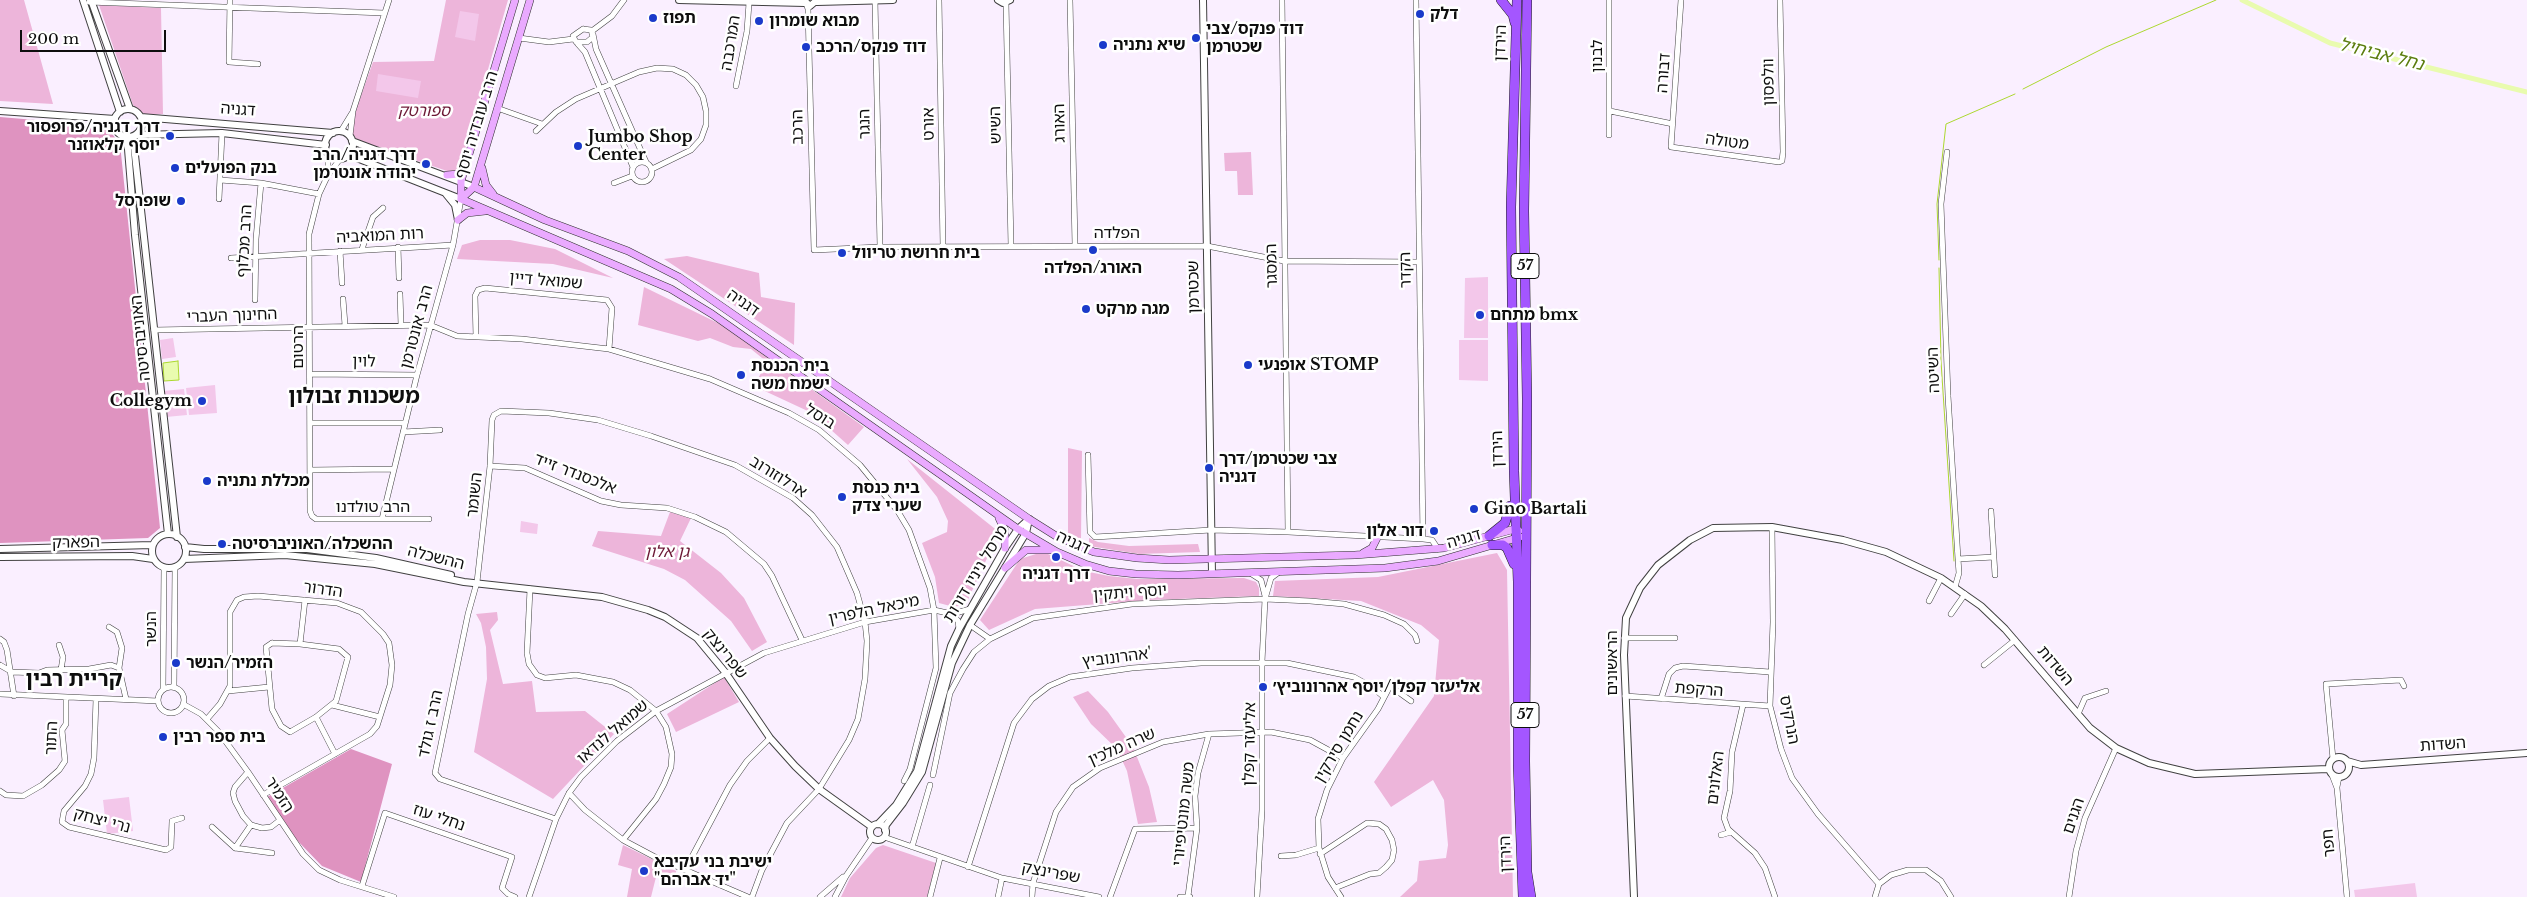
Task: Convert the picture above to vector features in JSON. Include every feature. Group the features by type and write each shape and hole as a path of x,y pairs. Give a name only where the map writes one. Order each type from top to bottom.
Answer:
{"highway":[{"path":"1501,0 1513,16 1516,29"},
{"name":"הירדן","path":"1517,0 1510,207 1515,534 1518,573 1518,765 1524,897"},
{"name":"הירדן","path":"1527,0 1524,211 1527,533 1525,761 1527,872 1531,897"},
{"path":"1489,536 1500,529 1509,516 1514,471"},
{"path":"1492,545 1502,545 1507,548 1518,573"}],"main road":[{"name":"הרב עובדיה יוסף","path":"461,199 461,181 515,0"},
{"name":"הרב עובדיה יוסף","path":"461,199 474,187 530,0"},
{"path":"481,163 486,185 497,198"},
{"path":"447,175 459,174 465,168"},
{"name":"דגניה","path":"474,187 545,220 628,251 679,277 1029,519 1056,536 1094,552 1145,559 1355,555 1438,549 1489,536 1515,534"},
{"name":"דגניה","path":"461,199 671,289 712,314 1018,529 1054,550 1085,564 1109,570 1161,574 1409,566 1438,561 1492,545 1515,534"},
{"path":"458,220 467,213 491,212"},
{"path":"996,513 1005,531 1005,548"},
{"path":"1515,534 1527,533"},
{"path":"1355,555 1372,548 1377,538"},
{"path":"1005,568 1026,550 1040,548 1054,550"}],"street":[{"path":"230,0 229,62 258,64"},
{"path":"341,132 353,111 369,67 389,0"},
{"path":"519,38 549,42 588,42 593,33 612,16 624,0"},
{"path":"679,0 749,3 805,2 812,6 817,1 893,0"},
{"name":"הנגר","path":"875,0 880,247"},
{"name":"אורט","path":"939,0 943,247"},
{"path":"998,0 1008,1"},
{"name":"האורג","path":"1070,0 1075,245"},
{"name":"שכטרמן","path":"1203,0 1212,573"},
{"name":"המסגר","path":"1282,0 1288,532"},
{"name":"הקדר","path":"1416,0 1423,539"},
{"name":"לבנון","path":"1609,0 1609,135"},
{"name":"דבורה","path":"1672,147 1681,0"},
{"name":"וולפסון","path":"1779,162 1782,161 1783,152 1780,0"},
{"path":"87,1 384,13"},
{"path":"87,1 130,109 142,118 142,127 132,136 115,129 114,120 120,112 130,109"},
{"path":"87,1 120,112"},
{"name":"השיש","path":"1008,1 1011,246"},
{"name":"הרכב","path":"805,2 808,8 814,250"},
{"name":"המרכבה","path":"736,86 747,31 749,3"},
{"path":"586,29 593,33 596,48 611,84 646,162 652,169 652,176 646,182 638,182 632,176 633,167 584,51 575,41 574,33 579,30 586,29"},
{"path":"536,131 568,104 600,89 657,68 672,69 686,75 696,85 703,97 706,125 701,139 691,150 652,169"},
{"path":"497,108 542,124"},
{"path":"351,138 341,132 333,133 326,140 328,154 340,159 349,155 353,147 351,138 353,111"},
{"path":"1610,111 1673,124"},
{"path":"0,112 114,120"},
{"name":"דגניה","path":"142,118 235,123 333,133"},
{"name":"דגניה","path":"132,136 222,134 326,145"},
{"name":"הרב מכלוף","path":"219,199 222,134"},
{"name":"האוניברסיטה","path":"132,136 177,536"},
{"name":"האוניברסיטה","path":"132,136 134,235 168,534"},
{"name":"דגניה","path":"351,138 474,187"},
{"name":"מטולה","path":"1672,147 1779,162"},
{"name":"השיטה","path":"1947,152 1941,204 1948,396 1959,573 1955,587"},
{"name":"הרטום","path":"328,154 328,175"},
{"name":"דגניה","path":"349,155 461,199"},
{"name":"הרטום","path":"316,519 310,511 309,234 319,194 328,175 340,159"},
{"path":"633,167 639,162 646,162"},
{"path":"614,184 632,176"},
{"name":"הרב מכלוף","path":"220,180 262,183 319,194"},
{"name":"הרב מכלוף","path":"255,300 256,256 262,183"},
{"path":"439,189 452,200 458,220"},
{"name":"הרב אונטרמן","path":"382,519 417,375 452,245 461,199"},
{"path":"362,249 373,217 383,208"},
{"name":"רות המואביה","path":"231,258 452,245"},
{"name":"הפלדה","path":"814,250 880,247 1075,245 1207,246 1284,261 1418,262"},
{"path":"398,247 399,278"},
{"path":"340,251 342,283"},
{"name":"שמואל דיין","path":"476,337 475,296 478,290 485,288 607,300 611,303 612,308 609,349"},
{"path":"400,294 401,325"},
{"path":"343,299 345,326"},
{"name":"החינוך העברי","path":"154,330 190,331 310,326 430,325"},
{"name":"בוסל","path":"430,325 457,336 609,349 710,379 789,413 819,430 843,448 880,487 905,523 922,563 934,610 936,668 910,769 904,781"},
{"name":"לוין","path":"310,374 417,375"},
{"name":"השומר","path":"477,582 490,466 492,420 498,412"},
{"name":"ארלוזורוב","path":"498,412 549,413 598,420 726,462 765,481 793,498 828,532 847,566 865,622 866,670 858,719 819,789 787,823 750,897"},
{"path":"310,423 405,423"},
{"path":"403,432 440,430"},
{"path":"1088,456 1090,532 1095,537 1212,530 1288,532 1432,540 1438,549"},
{"name":"אלכסנדר זייד","path":"490,466 525,468 610,503 667,508 726,532 764,564 776,583 802,640"},
{"path":"310,470 393,469"},
{"path":"1991,511 1995,575"},
{"name":"הרב טולדנו","path":"316,519 429,519"},
{"name":"מרסל ניניו דורות","path":"875,826 896,805 917,771 951,646 959,629 1005,548 1018,529 1029,519"},
{"name":"מרסל ניניו דורות","path":"885,833 886,825 903,803 922,772 952,663 970,625 1026,533 1029,519"},
{"name":"השדות","path":"1772,527 1843,540 1886,552 1955,587 1981,606 2015,640 2090,728 2116,748 2149,763 2195,774 2328,769"},
{"name":"הראשונים","path":"1634,897 1624,638 1626,618 1632,601 1649,575 1670,554 1702,532 1713,528 1772,527"},
{"name":"הנרקיס","path":"1772,527 1773,622 1770,706 1781,749 1792,778 1818,814 1880,884"},
{"path":"168,534 177,536 185,547 184,559 176,567 164,568 153,559 152,545 158,538 168,534"},
{"name":"הפארק","path":"0,549 152,545"},
{"name":"ההשכלה","path":"185,547 204,550 307,549 376,558 477,582"},
{"name":"הפארק","path":"0,557 132,556 153,559"},
{"name":"ההשכלה","path":"184,559 207,556 307,557 374,564 464,582 477,582"},
{"path":"1958,559 1994,557"},
{"name":"הנשר","path":"174,687 176,567"},
{"name":"הנשר","path":"163,689 164,568"},
{"name":"אליעזר קפלן","path":"1258,897 1262,810 1262,662 1265,599 1271,578 1282,571"},
{"name":"אליעזר קפלן","path":"1247,572 1261,580 1265,599"},
{"path":"1930,601 1940,578"},
{"name":"שפרינצק","path":"477,582 602,597 666,617 697,638 725,672 770,738 819,789 885,833 912,847 940,858 1002,878 1099,897"},
{"name":"הרב ז גולד","path":"477,582 465,624 435,773 440,779 556,818"},
{"path":"530,589 527,653 529,664 537,675 544,678 576,675 612,682 630,690 663,719 670,740 671,767 656,799 623,840"},
{"path":"1951,614 1965,594"},
{"name":"הדרור","path":"228,690 231,678 228,623 233,605 244,597 305,600 349,606 361,612 383,634 389,643 392,665 390,685 380,718 370,734 263,794"},
{"name":"יוסף ויתקין","path":"933,775 950,693 974,652 990,638 1033,618 1054,613 1132,604 1265,599 1310,600 1362,608 1404,624 1417,641"},
{"path":"300,644 305,600"},
{"path":"959,629 958,621 952,614 970,609"},
{"name":"מיכאל הלפרין","path":"725,672 764,652 865,622 934,610 952,614"},
{"path":"970,625 990,638"},
{"path":"109,627 117,632 122,648 119,668 126,699"},
{"path":"1624,638 1675,638"},
{"path":"0,639 4,642 12,672 14,696"},
{"path":"1984,665 2015,640"},
{"path":"268,644 300,644 339,649 348,657 338,696 332,705 293,731 286,730 276,719 272,708 266,647 268,644"},
{"path":"59,645 63,658 60,670"},
{"name":"אהרונוביץ'","path":"968,867 1014,724 1032,699 1050,686 1070,676 1132,668 1202,663 1262,662 1307,666 1345,674 1372,687 1384,697"},
{"path":"0,665 12,672 39,673 111,665 119,668"},
{"path":"1661,699 1668,674 1675,668 1683,666 1770,672"},
{"name":"שמואל לנדאו","path":"529,897 556,818 569,793 581,777 617,742 656,711 725,672"},
{"path":"2333,759 2339,757 2347,761 2348,770 2345,775 2336,776 2328,769 2333,759 2326,684 2401,680 2404,686"},
{"path":"1384,697 1390,686 1411,701"},
{"path":"174,687 182,692 183,704 175,712 167,713 161,708 158,701 163,689 174,687"},
{"path":"207,719 228,690 269,687"},
{"path":"2078,714 2084,698 2106,691"},
{"path":"0,694 158,701"},
{"name":"הרקפת","path":"1626,696 1770,706"},
{"name":"נחמן סירקין","path":"1341,897 1326,871 1319,851 1318,820 1333,775 1384,697"},
{"name":"התור","path":"0,791 6,795 23,796 42,785 59,770 65,760 62,730 66,724 66,698"},
{"name":"נרי יצחק","path":"96,699 94,758 91,774 85,786 64,811 62,822 69,827 166,850 171,847 171,822 182,818"},
{"name":"הזמיר","path":"183,704 207,719 248,772 303,854 319,870 394,897"},
{"path":"332,705 380,718"},
{"name":"האלונים","path":"1731,832 1726,824 1725,814 1730,791 1732,752 1743,705"},
{"path":"316,717 335,754"},
{"name":"שרה מלכין","path":"1032,897 1033,883 1056,812 1073,787 1100,768 1148,746 1209,734 1262,732 1292,734 1310,740 1343,758"},
{"name":"משה מונטיפיורי","path":"1189,896 1197,828 1197,781 1209,734"},
{"path":"685,870 730,785 747,761 770,738"},
{"name":"הגנים","path":"2069,897 2073,866 2082,827 2116,748"},
{"name":"השדות","path":"2348,770 2361,765 2527,753"},
{"name":"השדות","path":"2347,761 2361,765"},
{"path":"248,772 235,786 233,793 243,816 251,825 262,828 271,827 280,820"},
{"name":"חפר","path":"2336,776 2347,897"},
{"path":"912,847 930,785"},
{"path":"569,793 585,810 623,840 685,870 750,897"},
{"name":"נחלי עוז","path":"362,886 385,813 512,857 502,888 508,894 515,897"},
{"path":"1281,856 1296,856 1319,851 1367,823 1379,824 1392,840 1394,850 1392,860 1379,873 1335,888"},
{"path":"235,848 251,825"},
{"path":"872,838 870,833 875,826"},
{"path":"212,827 235,848 272,853"},
{"path":"1110,897 1135,829 1197,828"},
{"path":"1721,835 1731,832 1760,860 1770,878 1775,897"},
{"path":"872,838 877,840 885,833"},
{"path":"835,897 846,876 872,838"},
{"path":"930,897 940,858"},
{"path":"1874,897 1880,884 1891,875 1908,870 1926,870 1941,881 1951,897"},
{"path":"820,897 846,876"},
{"path":"998,897 1002,878"},
{"name":"אליעזר קפלן","path":"1252,897 1257,888"},
{"path":"1180,897 1189,896"}],"green space":[{"path":"0,0 24,0 53,104 0,101"},
{"name":"ספורטק","path":"446,0 508,0 459,170 450,172 356,140 349,129 373,62 434,61"},
{"path":"99,5 161,8 163,114 143,115 133,105"},
{"path":"1251,152 1253,195 1238,195 1237,171 1225,171 1224,153"},
{"path":"480,240 510,240 555,249 613,278 553,264 457,259 462,245"},
{"path":"687,256 759,273 761,297 795,303 794,345 664,259"},
{"path":"644,287 722,325 864,427 848,445 812,413 754,386 767,362 751,349 733,347 710,338 698,341 638,325"},
{"path":"1068,448 1082,451 1081,539 1068,536"},
{"path":"907,459 999,532 966,604 954,607 939,603 935,577 922,543 947,532 948,521 937,497"},
{"name":"גן אלון","path":"670,512 691,518 680,541 721,573 744,598 767,642 752,651 731,621 685,580 664,569 592,546 598,531 661,536"},
{"path":"1089,538 1098,542 1129,546 1198,544 1200,552 1139,554 1089,546"},
{"path":"1497,553 1507,570 1513,897 1400,897 1417,881 1419,861 1446,858 1448,845 1444,800 1433,780 1391,807 1374,782 1434,696 1439,640 1421,625 1361,601 1273,596 1275,581 1378,577"},
{"path":"1036,554 1048,554 1084,571 1109,576 1137,579 1244,578 1256,582 1259,588 1259,596 1150,600 1035,609 989,630 980,620 1020,559"},
{"path":"497,612 498,620 490,630 503,684 532,681 536,712 585,711 614,734 553,799 474,752 487,679 486,647 481,623 476,614"},
{"path":"724,677 739,702 676,732 667,714"},
{"path":"1088,691 1108,712 1133,747 1149,787 1157,822 1138,824 1127,771 1117,749 1091,724 1073,697"},
{"path":"623,845 676,871 676,878 657,873 651,897 627,897 632,869 618,865"},
{"path":"883,845 936,863 927,897 841,897 850,878 876,848"}],"shaded area":[{"path":"460,11 479,14 475,41 455,37"},
{"path":"378,74 421,81 418,98 376,91"},
{"path":"0,117 106,126 120,144 160,528 148,538 0,543"},
{"path":"1488,277 1488,338 1464,338 1465,278"},
{"name":"Collegym","path":"173,338 176,357 162,359 160,340"},
{"path":"1459,340 1488,340 1488,381 1459,380"},
{"name":"Collegym","path":"178,361 179,380 164,381 163,363"},
{"name":"Collegym","path":"215,385 217,413 189,415 186,388"},
{"name":"Collegym","path":"184,389 187,415 166,417 163,391"},
{"path":"521,521 538,524 537,534 520,532"},
{"path":"351,749 392,764 361,882 322,866 291,834 267,797"},
{"path":"129,797 133,831 107,834 103,800"},
{"path":"2415,883 2417,897 2355,897 2354,890"}],"waterway":[{"path":"2023,89 2106,47 2216,0"},
{"name":"נחל אביחיל","path":"2242,0 2330,43 2527,92"},
{"path":"1939,260 1937,204 1946,124 2015,94"},
{"path":"1939,268 1941,361 1954,561"}],"place":[{"name":"דלק","path":"1420,14"},
{"name":"תפוז","path":"653,18"},
{"name":"מבוא שומרון","path":"759,21"},
{"name":"דוד פנקס/צבי שכטרמן","path":"1196,38"},
{"name":"שיא נתניה","path":"1103,45"},
{"name":"דוד פנקס/הרכב","path":"806,47"},
{"name":"דרך דגניה/פרופסור יוסף קלאוזנר","path":"170,136"},
{"name":"Jumbo Shop Center","path":"578,146"},
{"name":"דרך דגניה/הרב יהודה אונטרמן","path":"426,164"},
{"name":"בנק הפועלים","path":"175,168"},
{"name":"שופרסל","path":"181,201"},
{"name":"האורג/הפלדה","path":"1093,250"},
{"name":"בית חרושת טריוול","path":"842,253"},
{"name":"מגה מרקט","path":"1086,309"},
{"name":"מתחם bmx","path":"1480,315"},
{"name":"אופנעי STOMP","path":"1248,365"},
{"name":"בית הכנסת ישמח משה","path":"741,375"},
{"name":"Collegym","path":"202,401"},
{"name":"צבי שכטרמן/דרך דגניה","path":"1209,468"},
{"name":"מכללת נתניה","path":"207,481"},
{"name":"בית כנסת שערי צדק","path":"842,497"},
{"name":"Gino Bartali","path":"1474,509"},
{"name":"דור אלון","path":"1434,531"},
{"name":"ההשכלה/האוניברסיטה","path":"222,544"},
{"name":"דרך דגניה","path":"1056,557"},
{"name":"הזמיר/הנשר","path":"176,663"},
{"name":"אליעזר קפלן/יוסף אהרונוביץ׳","path":"1263,687"},
{"name":"בית ספר רבין","path":"163,737"},
{"name":"ישיבת בני עקיבא \"יד אברהם\"","path":"644,871"}],"district":[{"name":"משכנות זבולון","path":"354,397"},
{"name":"קריית רבין","path":"74,680"}]}
